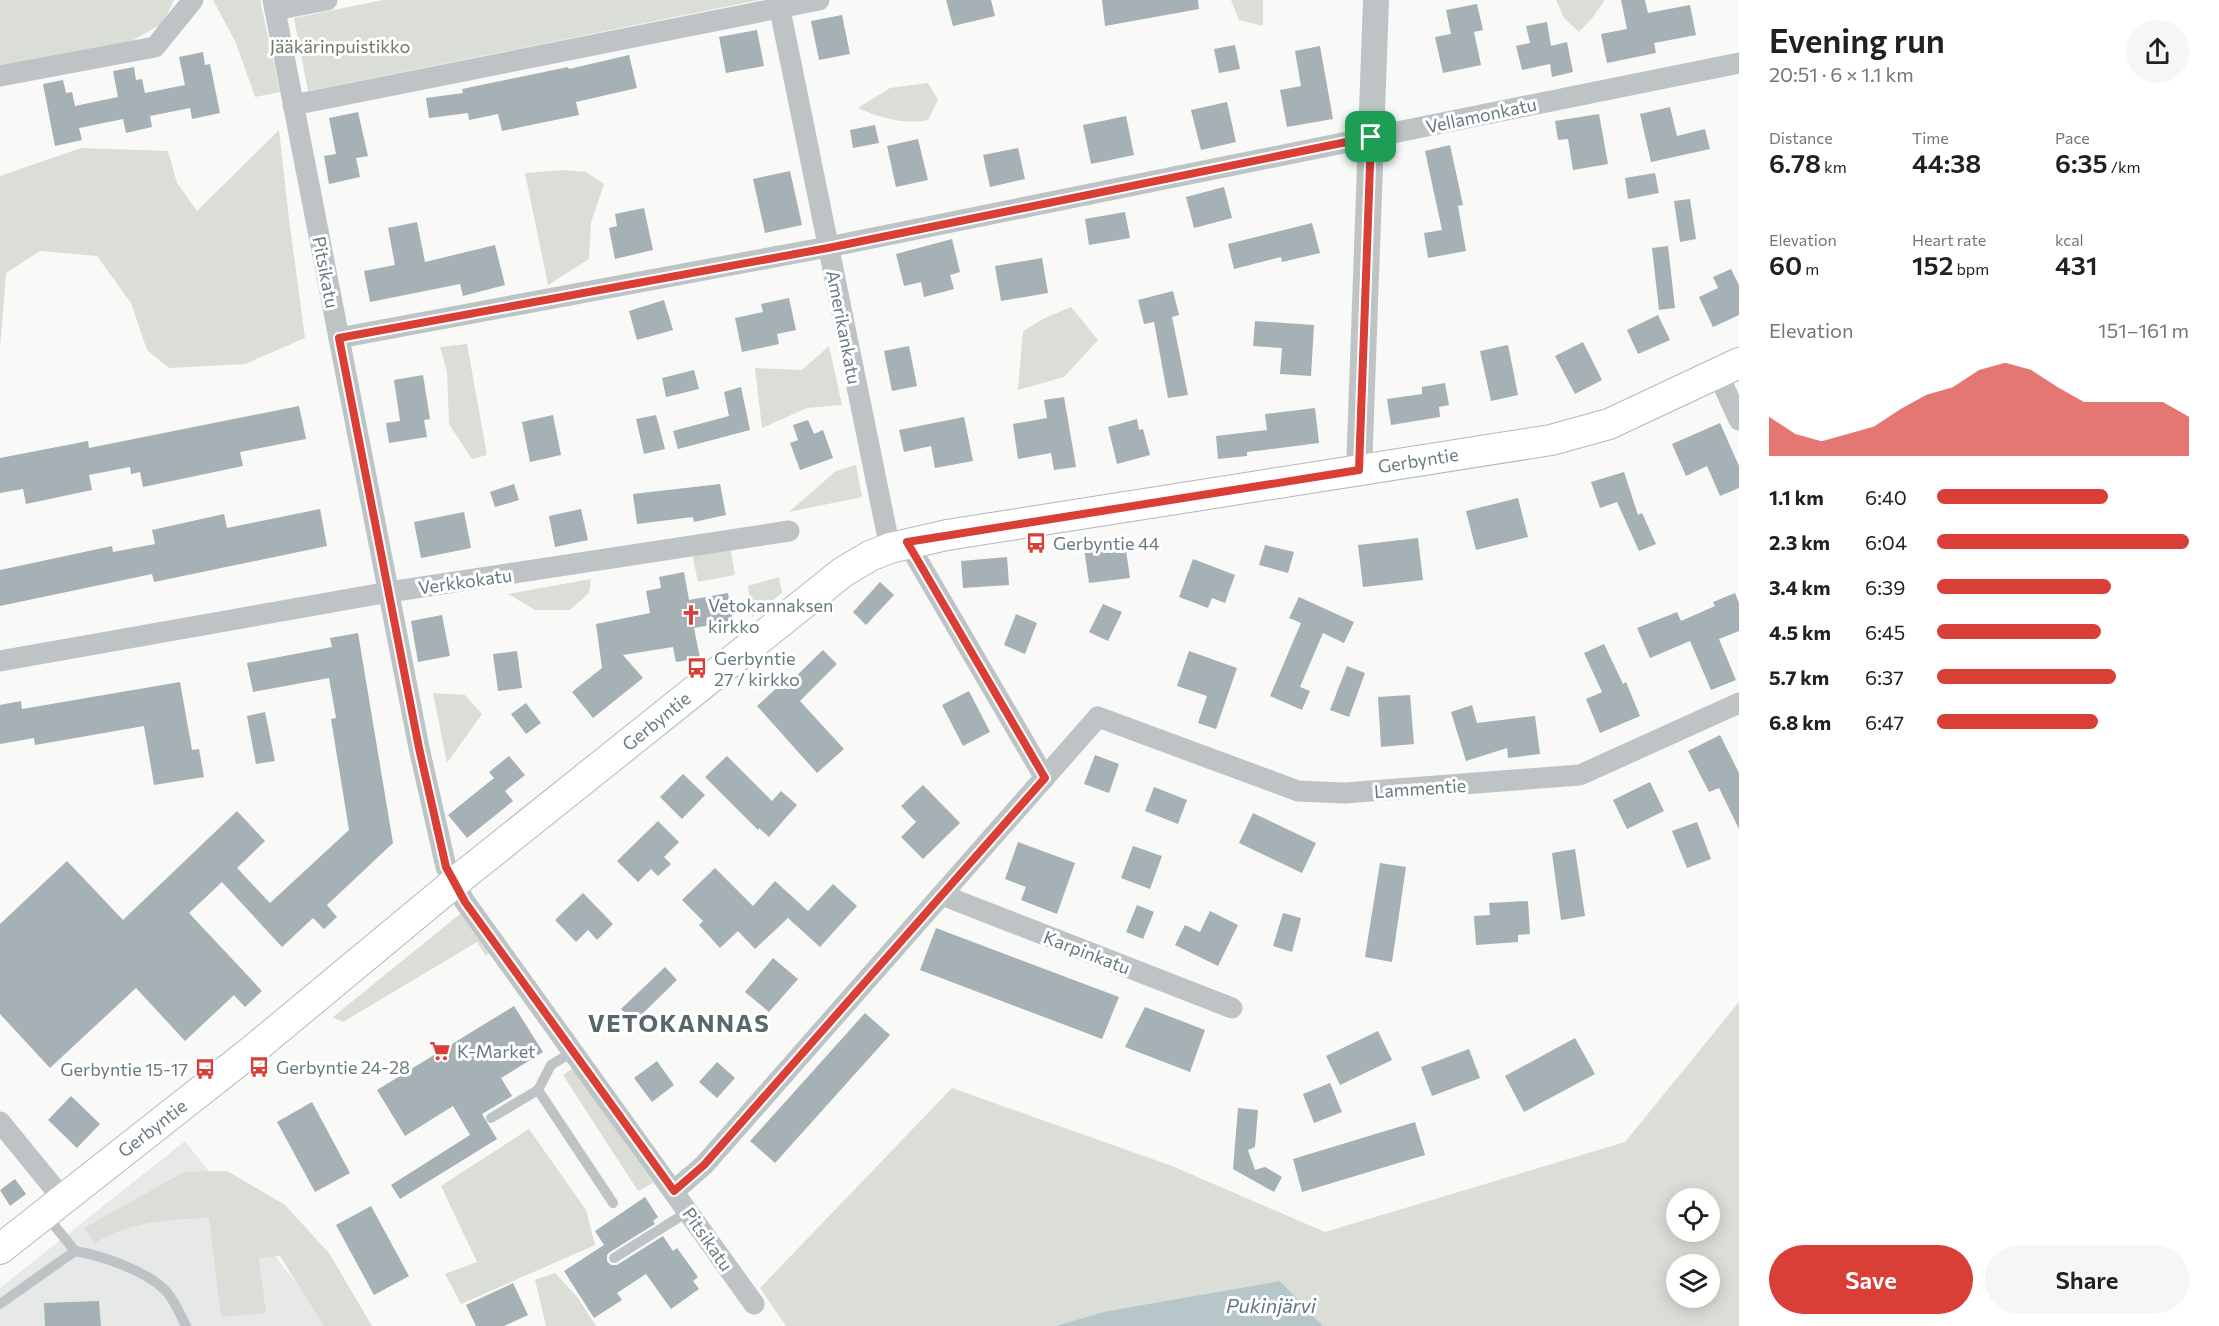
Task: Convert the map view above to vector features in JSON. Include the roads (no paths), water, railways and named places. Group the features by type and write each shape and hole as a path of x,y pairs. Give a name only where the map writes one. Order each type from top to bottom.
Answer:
{"main road":[{"name":"Gerbyntie","path":"0,1249 254,1049 454,883 843,572 870,556 898,545 1551,440 1596,429 1728,369"}],"street":[{"path":"0,76 155,47 193,0"},
{"path":"274,5 327,0"},
{"path":"293,105 779,4 819,0"},
{"path":"1359,470 1376,0"},
{"name":"Amerikankatu","path":"779,4 828,248 898,545 936,594 1045,778"},
{"name":"Pitsikatu","path":"274,5 422,759 446,867 465,902 754,1304"},
{"name":"Vellamonkatu","path":"339,338 828,248 1739,63"},
{"path":"1728,369 1739,420"},
{"name":"Verkkokatu","path":"0,661 389,592 789,531"},
{"name":"Lammentie","path":"1045,778 1098,717 1298,791 1345,793 1580,775 1739,703"},
{"path":"674,1191 704,1165 1045,778"},
{"name":"Karpinkatu","path":"942,895 1232,1008"},
{"path":"0,1122 54,1206"}],"lane":[{"path":"491,1118 538,1090 551,1065 574,1051"},
{"path":"538,1090 614,1203"},
{"path":"54,1206 75,1251"},
{"path":"614,1258 689,1211"},
{"path":"0,1304 75,1251 97,1255 152,1279 166,1291 186,1326"}],"water":[{"name":"Pukinjärvi","path":"1280,1281 1323,1326 1055,1326 1107,1311"}],"place":[{"name":"Gerbyntie 44","path":"1036,543"},
{"name":"Vetokannaksen kirkko","path":"691,615"},
{"name":"Gerbyntie 27 / kirkko","path":"697,668"},
{"name":"K-Market","path":"440,1051"},
{"name":"Gerbyntie 24-28","path":"259,1067"},
{"name":"Gerbyntie 15-17","path":"205,1069"}],"district":[{"name":"VETOKANNAS","path":"679,1022"}],"park label":[{"name":"Jääkärinpuistikko","path":"340,46"}]}
